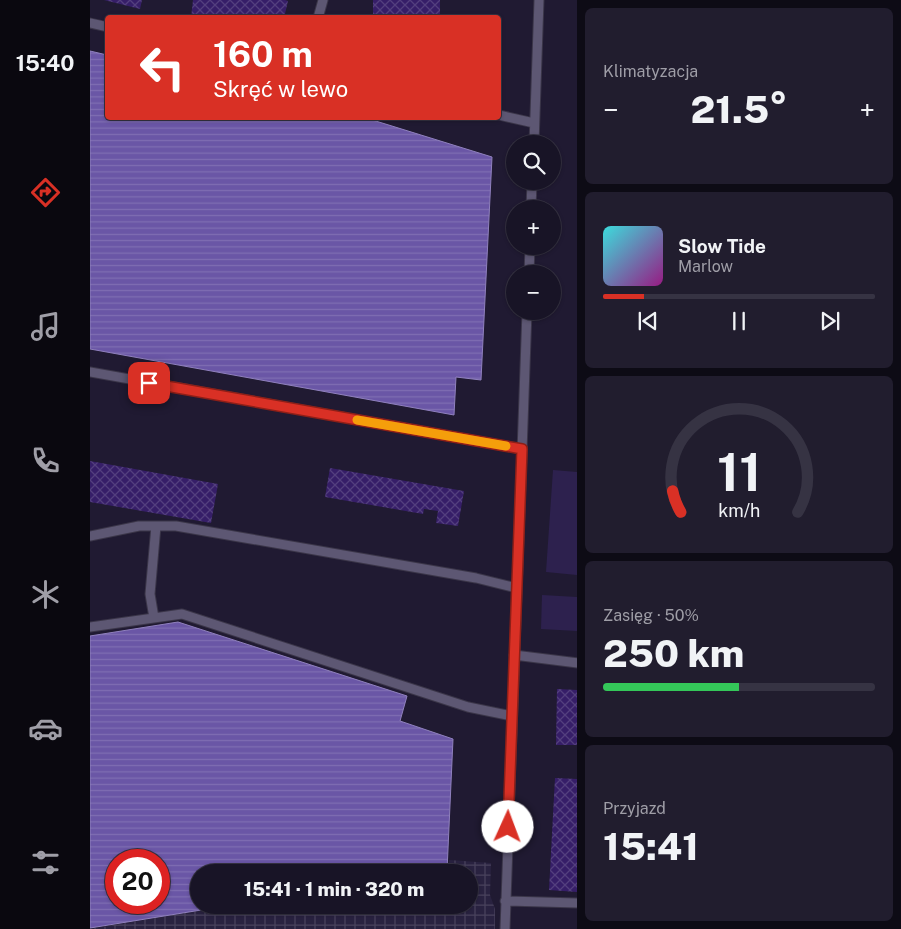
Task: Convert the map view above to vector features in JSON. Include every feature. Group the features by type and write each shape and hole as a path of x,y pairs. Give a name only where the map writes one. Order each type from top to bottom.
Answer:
{"lane":[{"path":"319,15 323,0"},
{"path":"534,135 539,0"},
{"path":"90,23 105,26"},
{"path":"501,115 534,123"},
{"path":"505,929 527,320"},
{"path":"90,372 522,449"},
{"path":"90,536 139,526 176,526 428,570 517,588"},
{"path":"154,618 150,594 156,526"},
{"path":"90,627 182,614 468,707 512,716"},
{"path":"514,655 577,663"},
{"path":"505,901 577,903"}],"shaded area":[{"path":"90,51 105,55 105,120 372,120 492,157 481,380 456,377 454,415 90,349"},
{"path":"553,470 577,472 577,575 546,572"},
{"path":"542,595 577,597 577,631 541,629"},
{"path":"178,622 407,696 400,721 453,739 447,864 190,864 190,912 90,928 90,636"},
{"path":"449,860 491,863 490,895 495,909 495,929 90,929 190,912 190,914 478,914 478,864 449,864"}],"building":[{"path":"104,0 142,0 140,9"},
{"path":"193,0 288,1 285,15 191,15"},
{"path":"373,0 440,0 440,15 373,15"},
{"path":"90,461 218,484 211,523 90,502"},
{"path":"330,468 464,491 458,526 436,523 438,511 424,509 423,514 325,497"},
{"path":"557,689 577,690 577,745 556,745"},
{"path":"555,778 577,779 577,892 549,890"}],"slow traffic":[{"path":"357,420 506,446"}],"route":[{"path":"149,383 522,449 508,827"}]}
